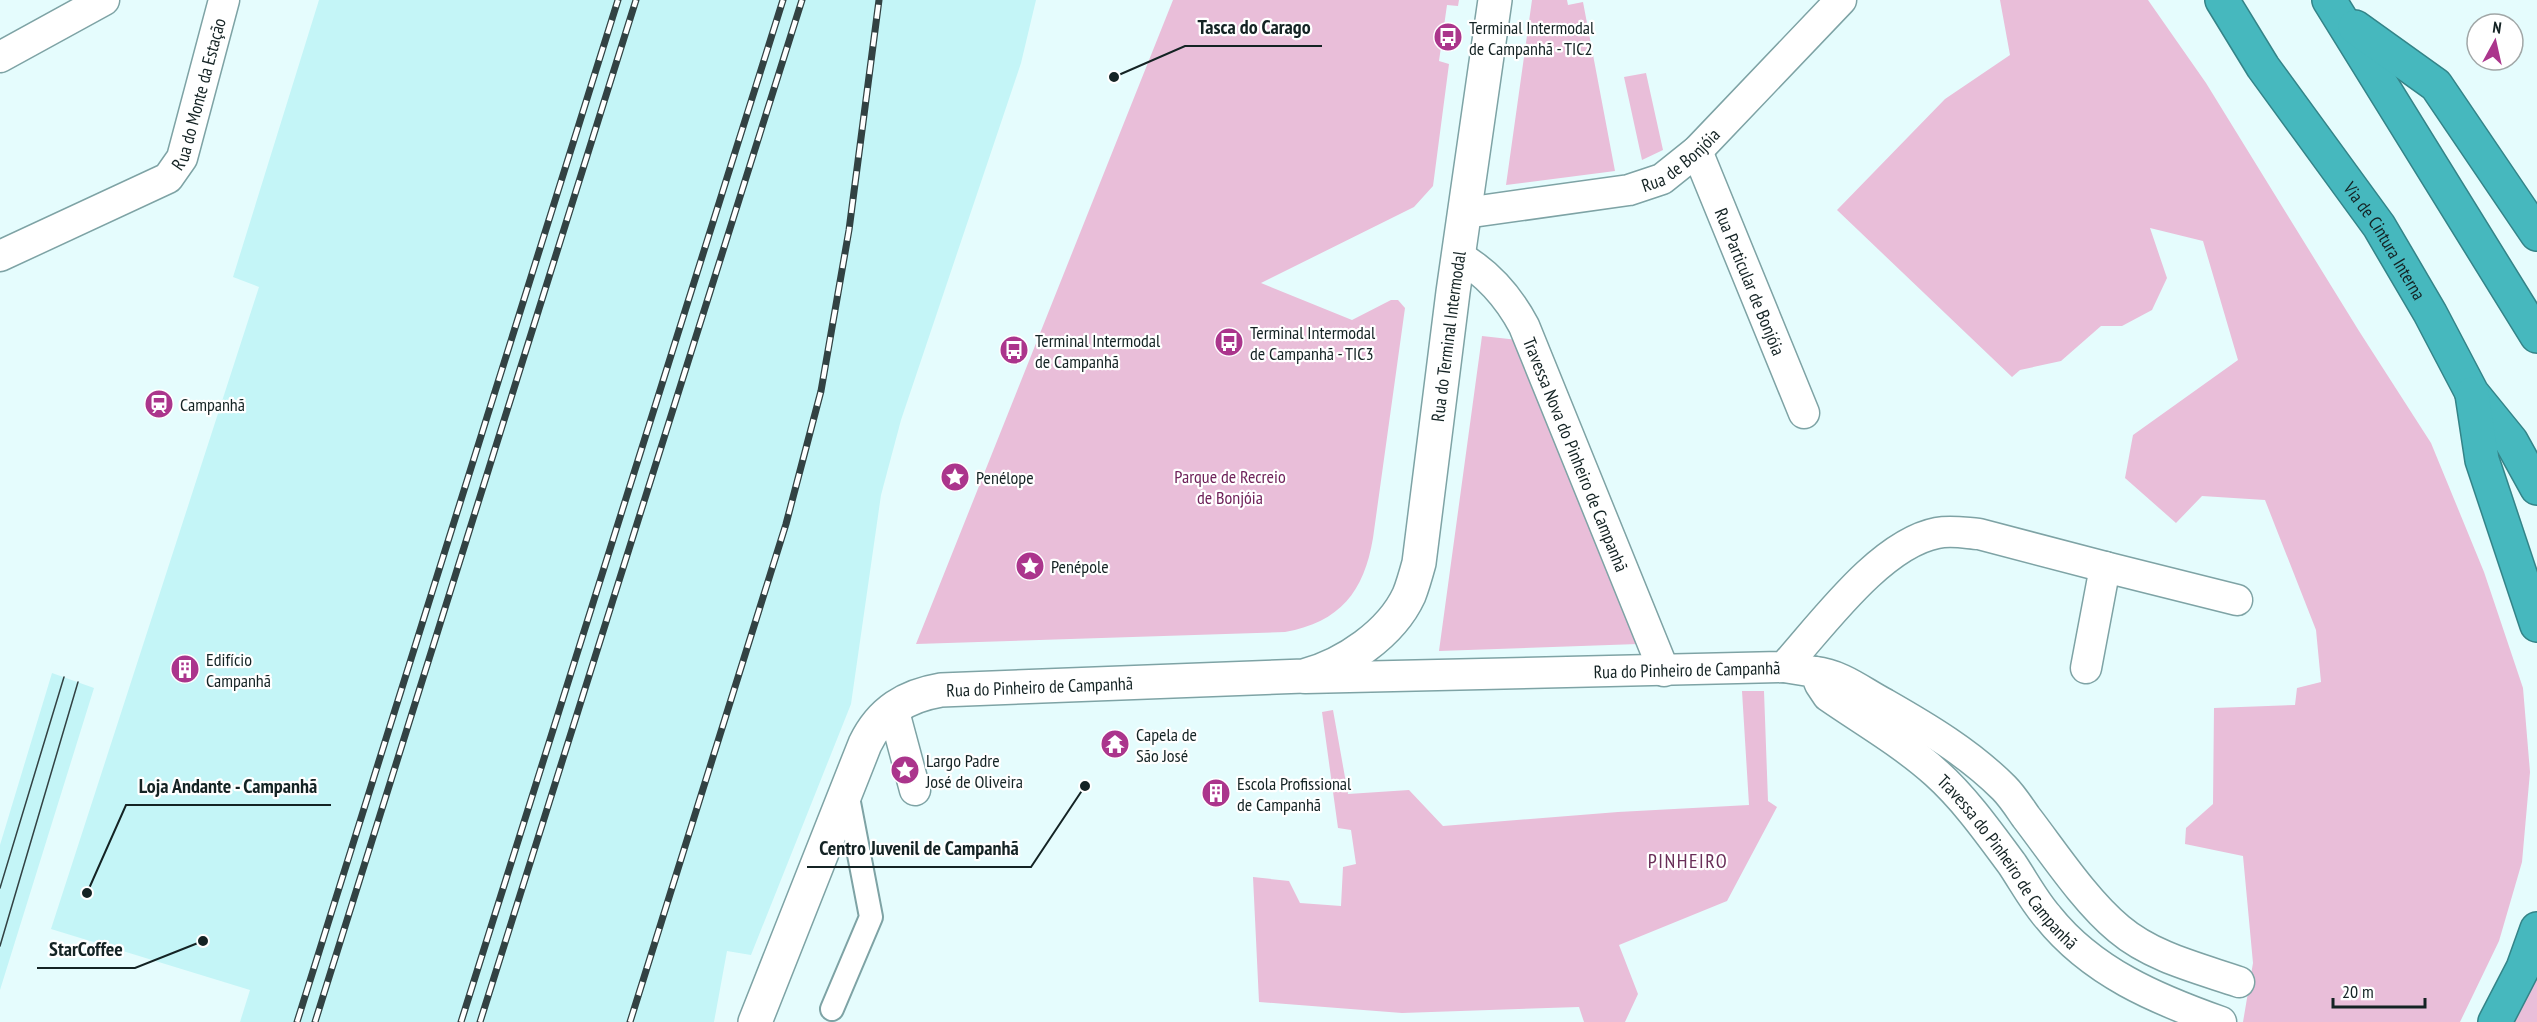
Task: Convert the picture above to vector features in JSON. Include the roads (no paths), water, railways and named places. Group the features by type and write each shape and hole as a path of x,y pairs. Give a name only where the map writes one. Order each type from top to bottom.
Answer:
{"highway":[{"name":"Via de Cintura Interna","path":"2222,0 2263,67 2379,226 2472,393 2511,441 2537,488"},
{"path":"2336,9 2436,85 2537,234"},
{"path":"2336,9 2537,336"},
{"path":"2472,393 2482,460 2537,625"},
{"path":"2495,1022 2523,968 2537,929"}],"street":[{"path":"0,57 104,0"},
{"name":"Rua do Monte da Estação","path":"0,256 168,178 174,172 182,158 224,0"},
{"name":"Rua do Terminal Intermodal","path":"1356,651 1383,632 1396,616 1409,595 1419,563 1458,256 1495,0"},
{"name":"Rua de Bonjóia","path":"1465,213 1629,190 1662,179 1697,151 1841,0"},
{"name":"Rua Particular de Bonjóia","path":"1697,151 1803,413"},
{"name":"Travessa Nova do Pinheiro de Campanhã","path":"1458,256 1481,271 1502,291 1524,326 1664,671"},
{"name":"Rua do Pinheiro de Campanhã","path":"755,1022 870,734 893,708 915,695 941,690 1285,678 1784,667 1872,569 1892,553 1916,540 1937,533 1979,534 2237,600"},
{"path":"2086,668 2105,567"},
{"name":"Rua do Pinheiro de Campanhã","path":"1285,678 1322,671 1356,651"},
{"name":"Travessa do Pinheiro de Campanhã","path":"1784,667 1840,678 1951,744 2004,788 2108,920 2121,931 2165,956 2239,982"},
{"name":"Travessa do Pinheiro de Campanhã","path":"1815,672 1828,696 1936,773 1980,822 2046,915 2064,936 2112,974 2141,990 2172,1005 2221,1022"},
{"path":"893,708 915,790"},
{"path":"832,1010 871,917 847,790"}],"tram line":[{"path":"0,888 64,677"},
{"path":"0,946 78,682"}],"railway":[{"path":"297,1022 618,0"},
{"path":"315,1022 636,0"},
{"path":"461,1022 783,0"},
{"path":"480,1022 802,0"},
{"path":"630,1022 786,524 821,391 849,230 879,0"}],"place":[{"name":"Terminal Intermodal de Campanhã - TIC2","path":"1448,37"},
{"name":"Tasca do Carago","path":"1114,77"},
{"name":"Terminal Intermodal de Campanhã - TIC3","path":"1229,342"},
{"name":"Terminal Intermodal de Campanhã","path":"1014,350"},
{"name":"Campanhã","path":"159,404"},
{"name":"Penélope","path":"955,477"},
{"name":"Penépole","path":"1030,566"},
{"name":"Edifício Campanhã","path":"185,669"},
{"name":"Capela de São José","path":"1115,744"},
{"name":"Largo Padre José de Oliveira","path":"905,770"},
{"name":"Centro Juvenil de Campanhã","path":"1085,786"},
{"name":"Escola Profissional de Campanhã","path":"1216,793"},
{"name":"Loja Andante - Campanhã","path":"87,893"},
{"name":"StarCoffee","path":"203,941"}],"district":[{"name":"PINHEIRO","path":"1688,861"}],"park label":[{"name":"Parque de Recreio de Bonjóia","path":"1230,486"}]}
